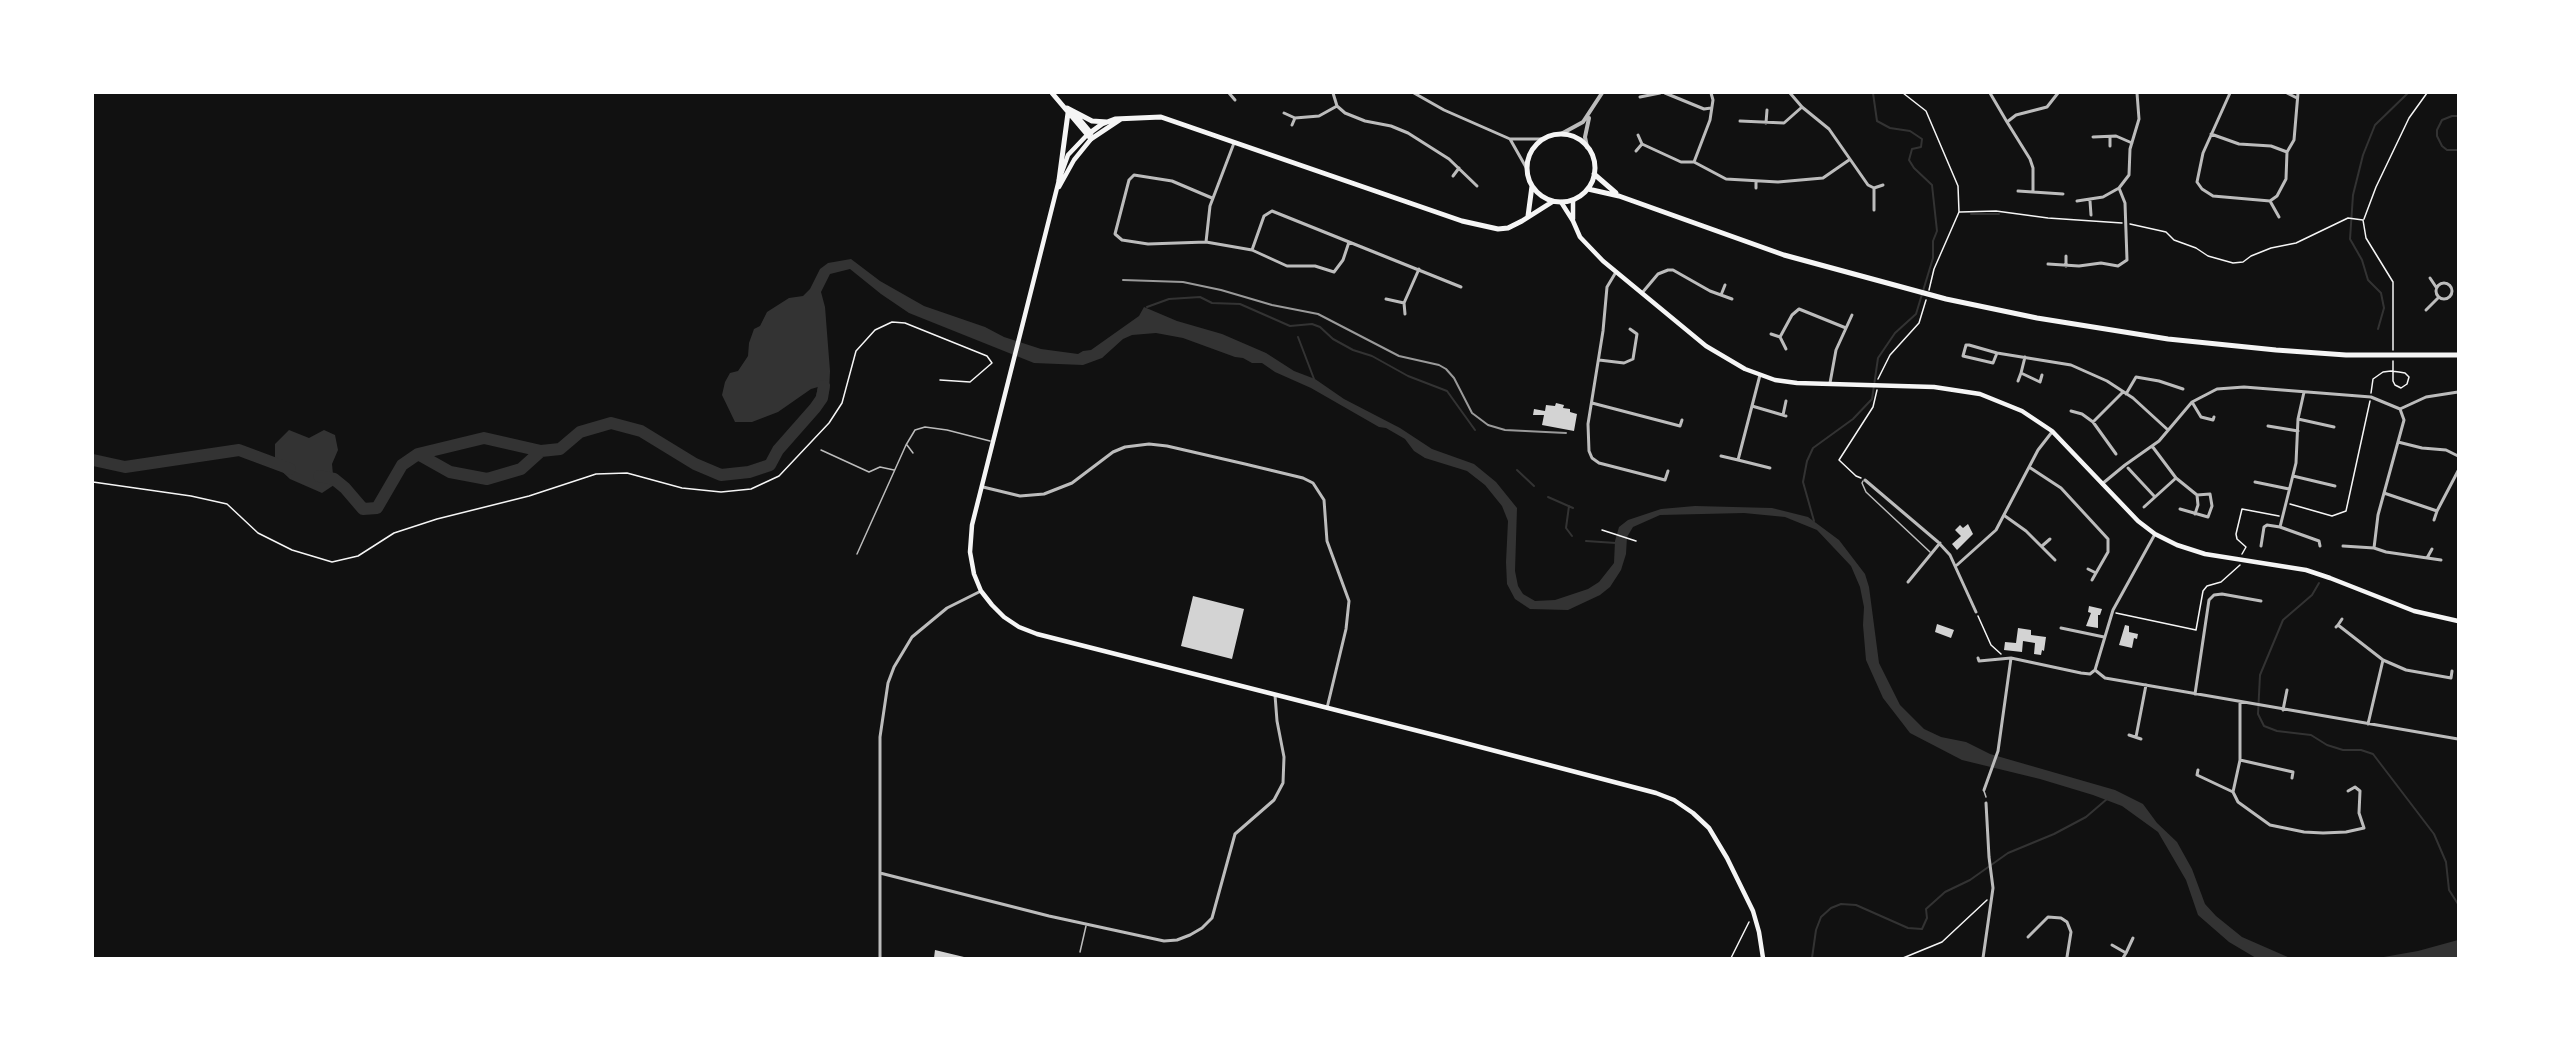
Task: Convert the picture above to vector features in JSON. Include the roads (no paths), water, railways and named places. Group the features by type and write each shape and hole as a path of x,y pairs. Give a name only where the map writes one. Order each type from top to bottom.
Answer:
{"main road":[{"path":"1052,93 1091,136"},
{"path":"1068,110 1092,121 1108,122 1161,117 1484,226 1508,228 1552,202"},
{"path":"1059,187 1068,110"},
{"path":"1121,119 1091,136 1059,187 972,525 970,552 974,574 981,591 1004,617 1019,627 1037,634 1656,793 1685,806 1708,828 1727,858 1753,911 1763,958"},
{"path":"1059,180 1068,156 1108,122"},
{"path":"1561,135 1577,138 1587,147 1594,163 1594,174 1588,189 1573,200 1552,202 1539,195 1532,186 1527,169 1532,150 1544,139 1561,135"},
{"path":"1594,174 1619,196"},
{"path":"1528,216 1532,186"},
{"path":"1588,189 1619,196 1784,255 1906,289 2100,329 2215,344 2346,355 2458,355"},
{"path":"1573,200 1573,221"},
{"path":"1561,202 1586,245 1706,346 1730,362 1760,375 1797,383 1946,388 1980,394 2022,411 2052,431 2126,510 2155,534 2177,545 2205,554 2306,570 2414,611 2458,621"}],"street":[{"path":"1229,93 1235,100"},
{"path":"1333,93 1337,106 1358,118 1408,132 1459,168 1477,186"},
{"path":"1414,93 1444,110 1510,139 1544,139"},
{"path":"1561,135 1578,126 1590,114 1602,93"},
{"path":"1640,97 1660,93"},
{"path":"1665,93 1704,109 1712,108"},
{"path":"1694,162 1710,120 1711,93"},
{"path":"1790,93 1802,107 1829,129 1868,185 1874,188 1883,185"},
{"path":"1990,93 2030,159 2033,168 2033,192"},
{"path":"2007,122 2016,115 2047,106 2058,93"},
{"path":"2077,201 2090,201 2103,197 2119,188 2129,175 2132,143 2139,119 2137,93"},
{"path":"2229,93 2211,134 2198,171 2197,182 2202,189 2213,196 2270,201 2277,196 2286,179 2287,152 2294,140 2298,93"},
{"path":"2287,93 2297,98"},
{"path":"1284,113 1295,118 1319,116 1337,106"},
{"path":"1740,121 1784,123 1802,107"},
{"path":"1766,123 1767,110"},
{"path":"1587,147 1585,137 1590,114"},
{"path":"1292,125 1295,118"},
{"path":"2211,134 2239,144 2271,146 2287,152"},
{"path":"1638,135 1642,144 1681,162 1694,162 1726,178 1756,182 1823,178 1849,160"},
{"path":"2093,137 2116,136 2132,143"},
{"path":"2110,137 2110,146"},
{"path":"1510,139 1527,169"},
{"path":"1206,242 1212,198 1235,142"},
{"path":"1636,151 1642,144"},
{"path":"1453,176 1459,168"},
{"path":"1212,198 1172,181 1134,175 1129,180 1115,234 1122,240 1148,244 1206,242 1252,250 1287,266 1315,266 1334,272 1343,260 1349,242"},
{"path":"1756,182 1756,188"},
{"path":"1874,188 1874,210"},
{"path":"2048,264 2066,266 2101,263 2118,266 2124,264 2128,251 2126,203 2119,188"},
{"path":"2018,191 2063,194"},
{"path":"2090,201 2091,215"},
{"path":"2270,201 2279,217"},
{"path":"1252,250 1264,216 1272,211 1461,287"},
{"path":"2066,256 2066,266"},
{"path":"1406,314 1404,303 1419,269"},
{"path":"1642,293 1658,274 1673,270 1732,299"},
{"path":"1616,272 1607,287 1587,444 1592,458 1599,463 1665,480 1668,471"},
{"path":"2430,278 2436,287"},
{"path":"2441,283 2447,283 2452,293 2448,299 2438,298 2435,293 2436,287 2441,283"},
{"path":"1721,295 1725,285"},
{"path":"2452,293 2458,295"},
{"path":"2426,310 2438,298"},
{"path":"1386,299 1404,303"},
{"path":"1780,337 1792,315 1799,309 1846,328"},
{"path":"1830,385 1832,363 1852,315"},
{"path":"1599,360 1624,363 1631,361 1635,355 1637,334 1630,329"},
{"path":"1771,333 1780,337 1786,349"},
{"path":"1997,353 1993,363 1963,356 1966,345 1969,345 1997,353 2071,365 2107,381 2125,393 2168,430"},
{"path":"2018,381 2025,357"},
{"path":"2021,374 2040,382 2042,375"},
{"path":"1738,460 1760,375"},
{"path":"2093,422 2125,393 2136,378 2159,381 2183,388"},
{"path":"2102,484 2152,446 2192,402 2205,394 2229,387 2371,397 2400,409 2426,397 2458,392"},
{"path":"2280,527 2296,463 2298,419 2304,392"},
{"path":"1752,406 1784,415 1786,401"},
{"path":"2192,402 2201,417 2214,420"},
{"path":"1592,403 1680,426 1682,420"},
{"path":"2374,548 2376,525 2404,420 2400,409"},
{"path":"2071,411 2082,414 2093,422 2116,454"},
{"path":"2298,419 2334,427"},
{"path":"2268,426 2298,431"},
{"path":"1956,565 1996,530 2029,467 2052,431"},
{"path":"2398,441 2422,448 2446,450 2458,456"},
{"path":"983,488 1020,496 1044,494 1072,483 1113,452 1125,447 1149,444 1167,446 1303,478 1313,483 1324,500 1327,541 1348,602 1346,628 1327,708"},
{"path":"2152,446 2176,478 2197,495 2210,494 2212,506 2208,517 2180,509"},
{"path":"1722,456 1770,468"},
{"path":"2029,467 2061,488 2108,539 2108,552 2092,580"},
{"path":"2128,468 2155,496"},
{"path":"2434,520 2458,471"},
{"path":"2293,476 2336,486"},
{"path":"2144,507 2176,478"},
{"path":"1865,480 1940,543 1956,565 1976,612"},
{"path":"2255,482 2289,489"},
{"path":"2384,493 2437,512"},
{"path":"2195,514 2198,505 2197,495"},
{"path":"2005,516 2026,531 2055,560"},
{"path":"2261,546 2260,535 2267,525 2280,527 2319,541 2320,546"},
{"path":"1978,658 1978,662 2011,658 2090,674 2095,670 2112,612 2155,534"},
{"path":"2042,546 2049,539"},
{"path":"1908,582 1940,543"},
{"path":"2343,546 2374,548 2386,552 2441,560"},
{"path":"2427,558 2432,549"},
{"path":"2088,569 2096,573"},
{"path":"880,958 880,737 883,709 891,675 912,637 947,608 981,591"},
{"path":"2195,694 2209,600 2214,595 2222,594 2261,601"},
{"path":"2342,619 2337,626 2383,660 2406,670 2456,679"},
{"path":"2061,628 2104,637"},
{"path":"1984,790 1998,751 2011,658"},
{"path":"2368,724 2383,660"},
{"path":"2095,670 2106,678 2458,739"},
{"path":"2451,678 2452,671"},
{"path":"2136,737 2146,685"},
{"path":"2283,710 2287,690"},
{"path":"880,873 1086,924 1164,941 1177,940 1203,928 1212,918 1235,834 1274,800 1283,783 1284,757 1275,695"},
{"path":"2233,792 2240,760 2240,702"},
{"path":"2129,735 2141,739"},
{"path":"2240,760 2293,771 2292,778"},
{"path":"2198,770 2197,775 2233,792 2238,802 2247,810 2278,828 2323,833 2369,828"},
{"path":"2348,791 2355,787 2360,791 2359,813 2364,828"},
{"path":"1983,958 1993,888 1986,803"},
{"path":"2028,937 2048,917 2061,918 2067,922 2072,932 2068,958"},
{"path":"2123,958 2133,938"},
{"path":"2112,945 2126,953"}],"lane":[{"path":"857,554 915,430 926,427 994,442"},
{"path":"906,445 913,453"},
{"path":"821,450 869,472 880,467 894,471"},
{"path":"1865,480 1862,483 1866,492 1931,553"},
{"path":"1984,790 1986,797"},
{"path":"1080,952 1086,924"}],"waterway":[{"path":"1814,521 1803,482 1807,461 1813,448 1853,419 1872,399 1878,358 1895,333 1916,314 1933,258 1933,241 1937,231 1932,185 1909,160 1912,149 1921,147 1922,139 1910,131 1890,128 1877,121 1873,93"},
{"path":"2378,329 2384,308 2381,293 2368,280 2362,260 2350,239 2353,195 2363,155 2375,125 2408,93"},
{"path":"2458,116 2442,120 2437,130 2442,146 2447,150 2458,150"},
{"path":"1971,214 1999,214"},
{"path":"1147,307 1169,299 1200,297 1212,303 1240,304 1290,326 1312,324 1353,350 1372,356 1408,376 1447,391 1475,430"},
{"path":"1298,337 1314,379"},
{"path":"319,476 334,479 363,509 377,508 402,465 418,454 484,438 541,451 560,449 580,432 611,423 641,431 695,464 721,475 749,472 770,465 778,450 822,398 824,386"},
{"path":"93,460 125,467 239,450 290,469"},
{"path":"418,454 450,472 487,479 521,469 541,451"},
{"path":"1517,470 1534,486"},
{"path":"1548,497 1573,508"},
{"path":"1569,506 1566,528 1572,536"},
{"path":"1586,541 1616,543"},
{"path":"2319,583 2312,595 2283,620 2260,675 2258,714 2264,726 2277,731 2311,735 2327,745 2343,750 2361,750 2373,754 2434,834 2446,862 2449,890 2458,904"},
{"path":"1812,958 1816,930 1821,917 1831,908 1841,904 1856,905 1908,928 1922,929 1927,918 1926,909 1945,892 1970,880 2008,853 2054,834 2086,817 2107,799"}],"railway":[{"path":"1123,280 1183,282 1272,305 1318,314 1399,356 1439,365 1446,369 1454,378 1472,413 1488,425 1505,430 1566,433"}]}
